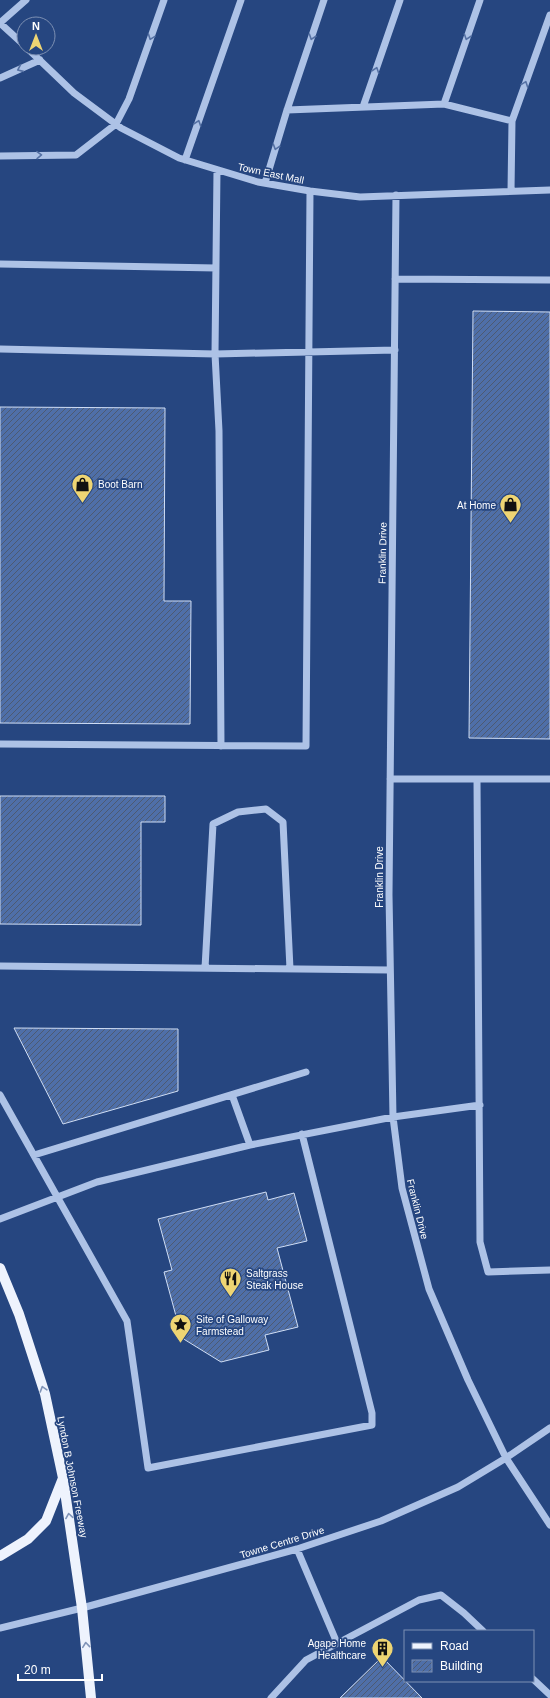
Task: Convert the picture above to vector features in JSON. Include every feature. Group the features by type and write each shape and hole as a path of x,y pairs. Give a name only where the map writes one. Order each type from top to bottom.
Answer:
{"main road":[{"name":"Lyndon B Johnson Freeway","path":"0,1268 19,1314 45,1394 63,1478 82,1608 91,1698"},
{"path":"0,1556 28,1539 46,1521 63,1478"}],"street":[{"path":"16,38 0,23 26,0"},
{"path":"0,156 76,154 116,124 129,99 164,0"},
{"path":"185,160 241,0"},
{"path":"265,183 287,110 324,0"},
{"path":"363,107 400,0"},
{"path":"444,104 480,0"},
{"path":"511,191 512,120 550,15"},
{"name":"Town East Mall","path":"36,56 74,93 116,124 185,160 265,183 310,191 360,197 550,190"},
{"path":"0,78 40,60"},
{"path":"287,110 444,104 512,120"},
{"path":"217,170 215,354 219,431 221,746"},
{"path":"0,744 306,746 310,191"},
{"name":"Franklin Drive","path":"396,195 389,895 393,1117 402,1188 429,1289 468,1380 506,1458 550,1525"},
{"path":"0,264 216,268"},
{"path":"395,279 550,280"},
{"path":"0,350 215,354 394,350"},
{"path":"390,779 550,779"},
{"path":"477,779 480,1242 488,1272 550,1270"},
{"path":"205,968 213,824 238,812 266,809 284,822 290,969"},
{"path":"0,966 390,970"},
{"path":"34,1155 306,1072"},
{"path":"0,1095 127,1321 148,1468 372,1425 372,1413 302,1134"},
{"path":"232,1095 250,1145"},
{"path":"0,1219 97,1182 250,1145 393,1117 480,1105"},
{"name":"Towne Centre Drive","path":"0,1628 82,1608 297,1549 381,1521 458,1487 506,1458 550,1428"},
{"path":"297,1549 337,1643"},
{"path":"271,1698 306,1660 418,1600 441,1595 464,1613 482,1630"},
{"path":"534,1680 550,1695"}],"building":[{"name":"At Home","path":"473,311 550,312 550,739 469,738"},
{"name":"Boot Barn","path":"0,407 165,408 164,601 191,601 190,724 0,723"},
{"path":"0,796 165,796 165,822 141,822 141,925 0,924"},
{"path":"14,1028 178,1029 178,1091 63,1124"},
{"name":"Saltgrass Steak House","path":"266,1192 268,1200 294,1193 307,1241 277,1248 298,1327 265,1335 269,1350 221,1362 182,1338 164,1272 172,1270 158,1219"},
{"name":"Agape Home Healthcare","path":"382,1657 404,1680 404,1682 406,1682 422,1698 340,1698"}],"place":[{"name":"Boot Barn","path":"82,504"},
{"name":"At Home","path":"511,524"},
{"name":"Saltgrass Steak House","path":"231,1298"},
{"name":"Site of Galloway Farmstead","path":"180,1344"},
{"name":"Agape Home Healthcare","path":"382,1668"}]}
